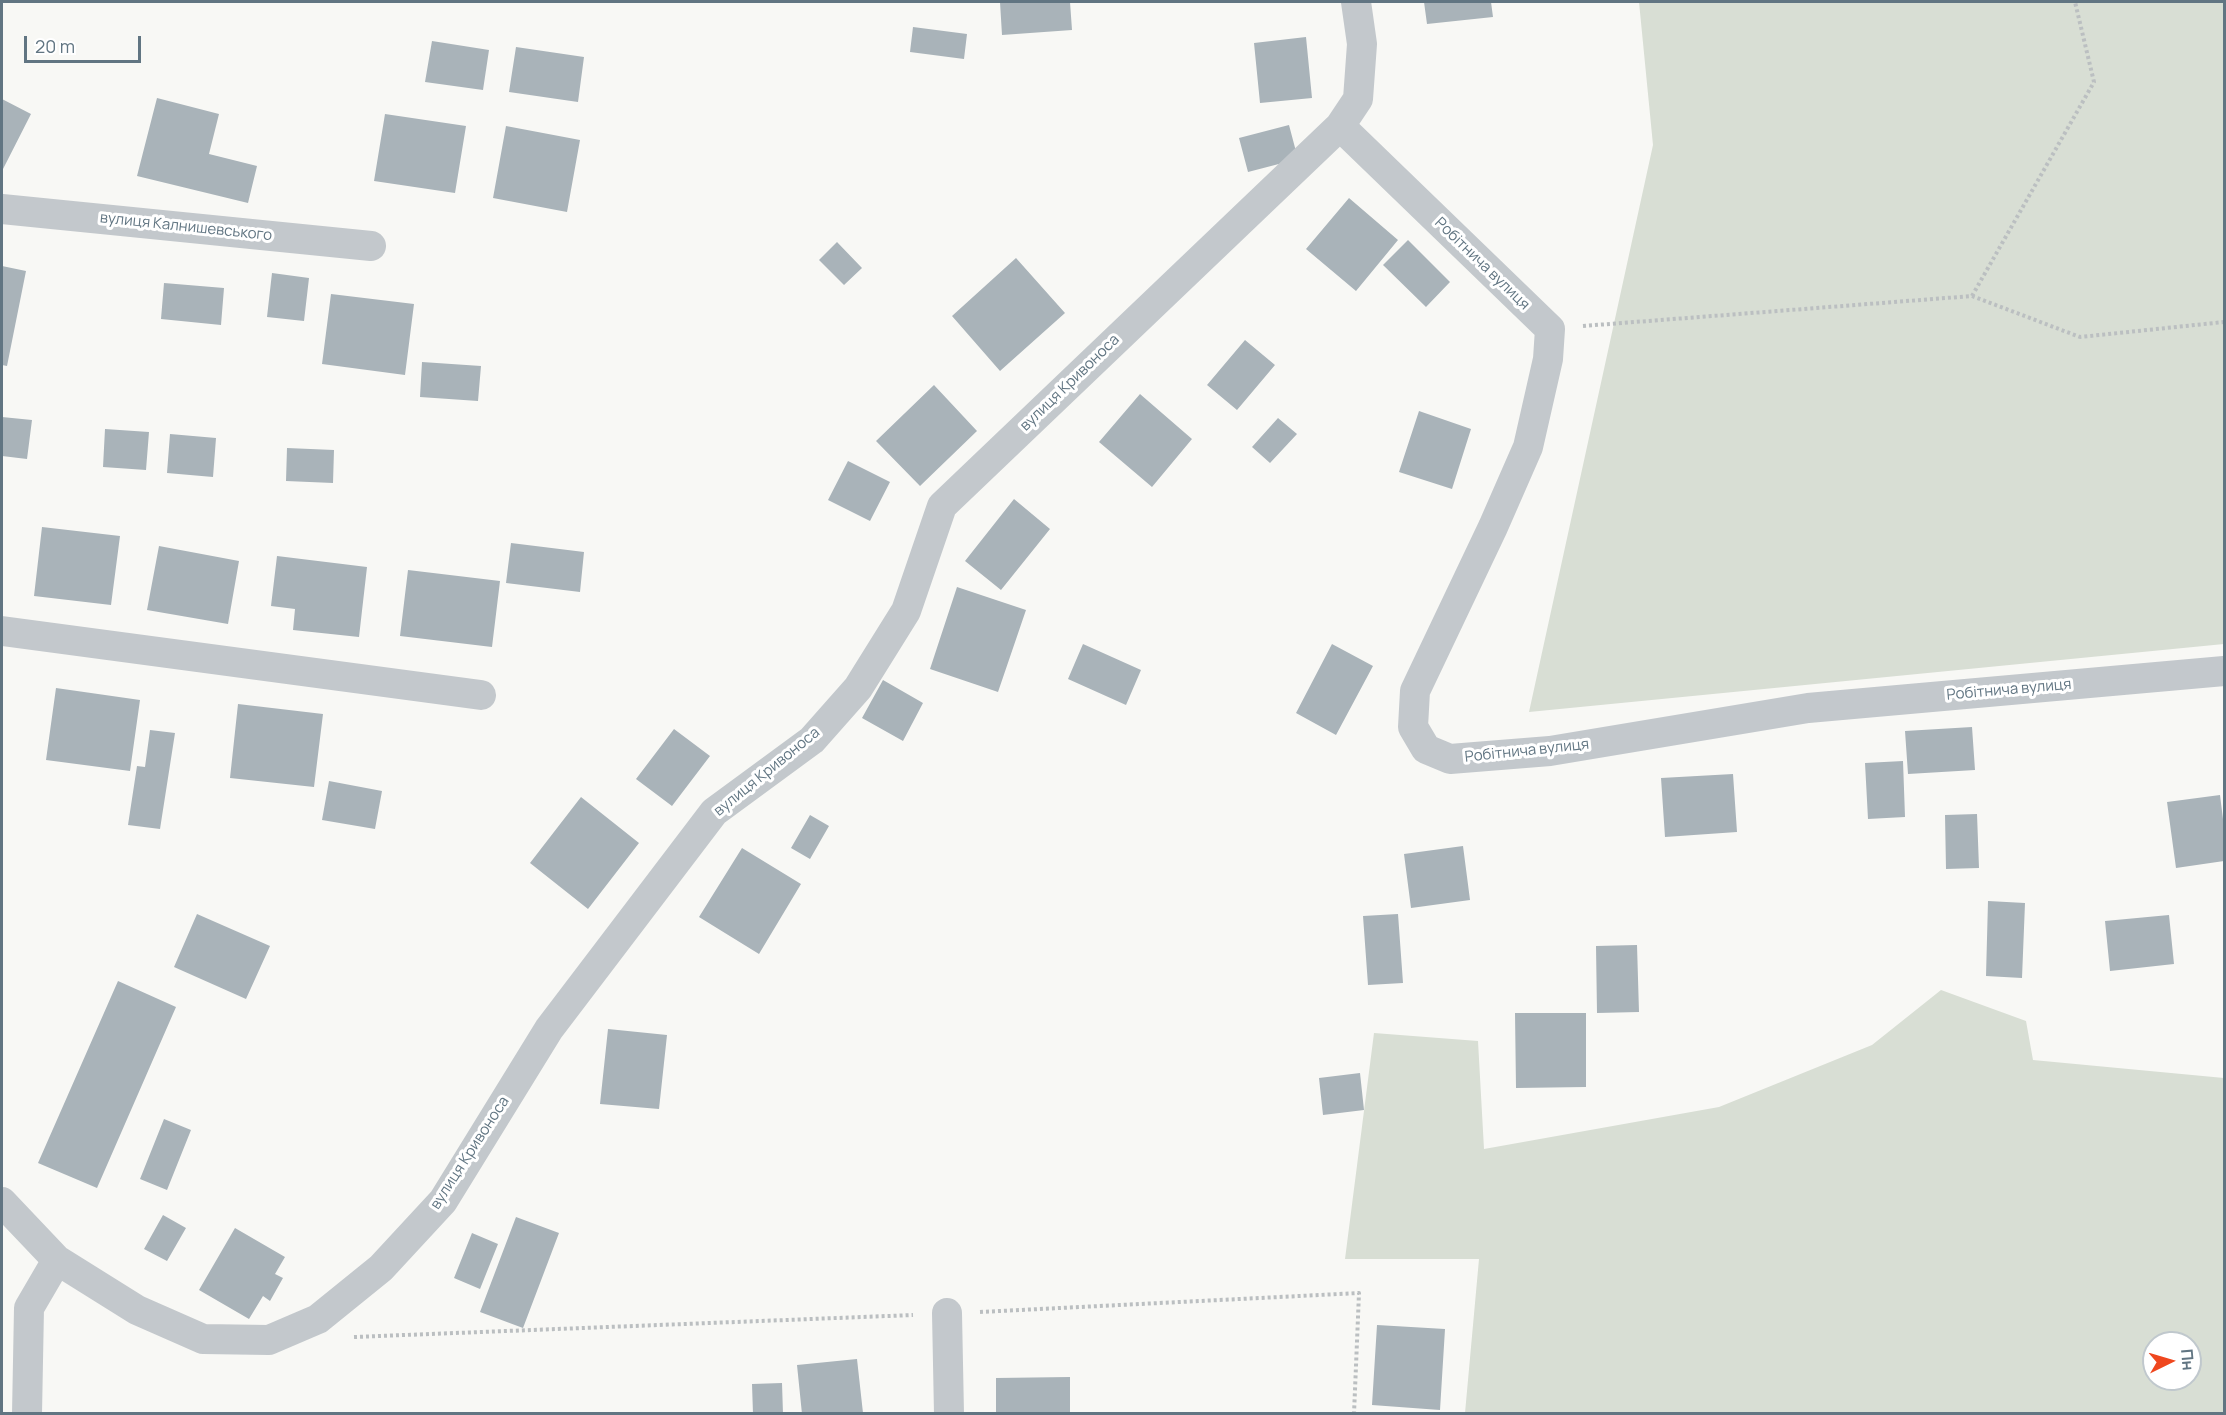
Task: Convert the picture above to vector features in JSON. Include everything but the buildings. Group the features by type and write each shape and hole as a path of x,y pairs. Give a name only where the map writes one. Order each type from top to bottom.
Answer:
{"street":[{"name":"вулиця Кривоноса","path":"2,1202 57,1260 137,1310 203,1339 269,1340 318,1319 381,1268 443,1201 549,1029 714,812 812,740 858,688 906,611 942,506 1340,126 1358,99 1362,44 1356,2"},
{"name":"Робітнича вулиця","path":"1340,126 1550,329 1548,359 1528,447 1493,527 1415,691 1413,727 1426,749 1450,759 1550,751 1808,708 2224,671"},
{"name":"вулиця Калнишевського","path":"2,209 371,246"},
{"path":"2,631 481,695"},
{"path":"27,1413 29,1308 57,1260"},
{"path":"947,1313 949,1413"}],"path":[{"path":"1972,296 2094,82 2075,2"},
{"path":"1550,329 1972,296 2080,337 2224,322"},
{"path":"352,1337 947,1313 1359,1293 1354,1413"}],"shaded area":[{"path":"1639,2 2224,2 2224,644 1529,712 1653,145"},
{"path":"1941,990 2026,1021 2033,1060 2224,1078 2224,1413 1465,1413 1479,1259 1345,1259 1374,1033 1478,1041 1484,1149 1719,1107 1872,1045"}]}
